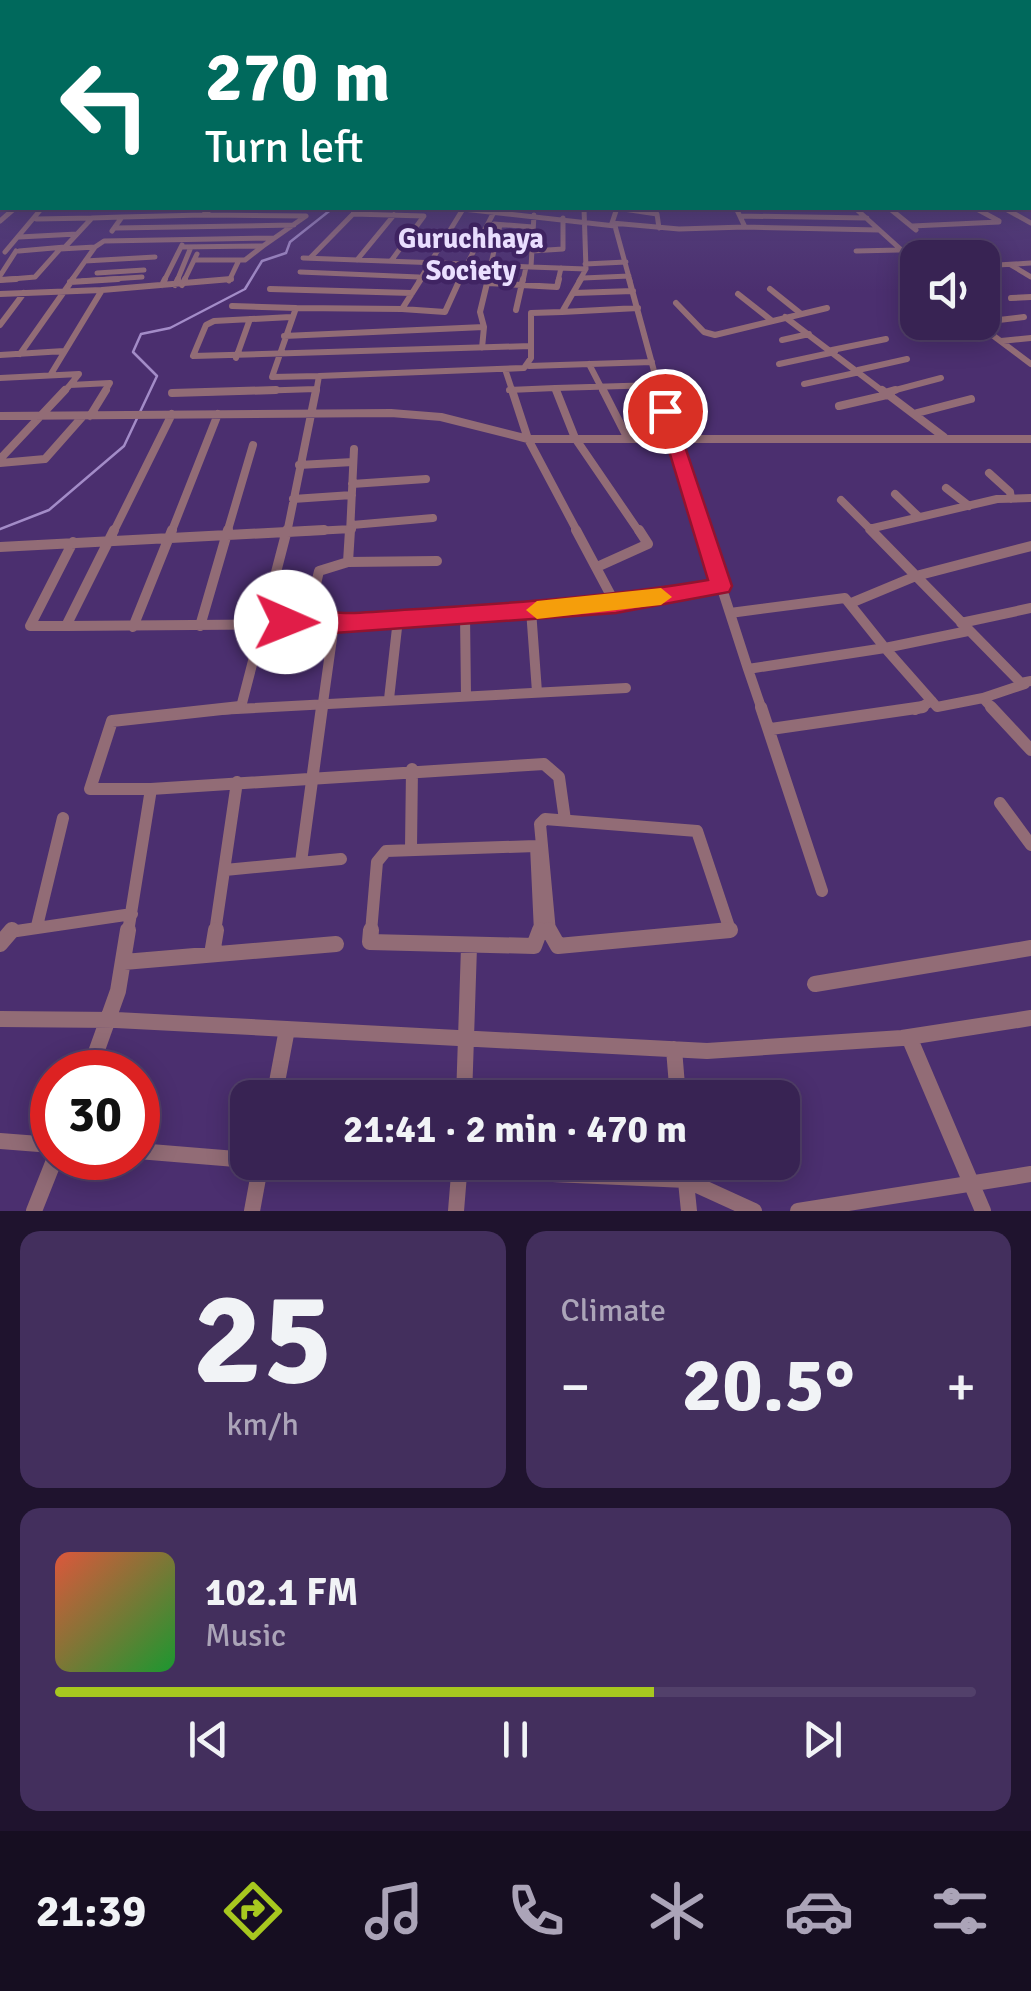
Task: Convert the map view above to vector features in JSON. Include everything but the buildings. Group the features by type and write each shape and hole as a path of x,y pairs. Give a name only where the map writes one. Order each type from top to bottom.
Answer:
{"street":[{"path":"2,252 41,210"},
{"path":"105,218 115,210"},
{"path":"175,215 180,210"},
{"path":"162,286 192,226 209,210"},
{"path":"236,214 240,210"},
{"path":"357,210 307,258 561,268 629,276"},
{"path":"391,261 428,210"},
{"path":"402,310 462,210"},
{"path":"562,312 585,270 584,210"},
{"path":"616,210 612,223 672,437 822,891"},
{"path":"631,210 658,214 659,228"},
{"path":"737,210 746,227"},
{"path":"856,210 900,250"},
{"path":"894,210 914,228 1000,222 979,210"},
{"path":"1008,210 1031,223"},
{"path":"36,219 270,211 306,216 256,253 239,260 222,260 181,247"},
{"path":"232,306 445,312 487,224 501,211 659,228 879,230"},
{"path":"353,214 424,216"},
{"path":"357,260 394,215"},
{"path":"516,310 529,267 534,215"},
{"path":"740,216 867,218"},
{"path":"20,354 95,247 122,217"},
{"path":"0,278 35,277 92,218"},
{"path":"532,251 563,249 563,218"},
{"path":"487,224 533,226"},
{"path":"115,228 294,225"},
{"path":"482,348 484,327 480,312 500,225"},
{"path":"19,237 77,234"},
{"path":"104,240 275,238"},
{"path":"196,252 263,246"},
{"path":"2,252 95,247"},
{"path":"856,251 900,250"},
{"path":"0,278 19,251"},
{"path":"196,252 256,253"},
{"path":"178,285 196,252"},
{"path":"178,285 196,252"},
{"path":"85,261 155,257"},
{"path":"212,283 222,260"},
{"path":"0,294 229,282 239,260"},
{"path":"585,270 626,262"},
{"path":"1000,265 1031,263"},
{"path":"1010,264 1031,277"},
{"path":"0,266 9,265"},
{"path":"488,283 556,287 561,268"},
{"path":"300,272 419,277"},
{"path":"73,278 143,274"},
{"path":"270,289 412,293"},
{"path":"770,289 800,314"},
{"path":"50,374 102,290"},
{"path":"574,293 633,290"},
{"path":"0,325 24,293"},
{"path":"738,294 771,320"},
{"path":"1011,298 1031,297"},
{"path":"676,303 708,335 827,308"},
{"path":"296,308 272,378 652,362"},
{"path":"529,366 531,313 638,308"},
{"path":"785,316 917,413 944,438"},
{"path":"290,317 206,326 193,356 278,357 532,346"},
{"path":"1000,320 1024,317"},
{"path":"236,358 250,319"},
{"path":"284,336 484,327"},
{"path":"782,340 809,334"},
{"path":"1000,341 1031,338"},
{"path":"780,364 886,339"},
{"path":"1000,341 1030,362"},
{"path":"0,356 64,351"},
{"path":"804,384 907,359"},
{"path":"589,364 627,437"},
{"path":"506,370 509,390 528,439 616,605"},
{"path":"0,378 79,374 36,416 0,461"},
{"path":"241,707 286,532 319,376"},
{"path":"839,406 942,378"},
{"path":"0,461 45,458 86,416 110,383 70,384"},
{"path":"509,390 658,385"},
{"path":"555,388 576,438 648,544 597,567"},
{"path":"172,394 316,389"},
{"path":"917,413 971,399"},
{"path":"66,626 172,414"},
{"path":"133,627 218,414"},
{"path":"0,416 441,417 528,439 1031,439"},
{"path":"200,626 254,445"},
{"path":"348,562 354,449"},
{"path":"300,465 353,462"},
{"path":"989,473 1010,492 1010,499"},
{"path":"293,499 426,479"},
{"path":"946,488 969,506"},
{"path":"896,494 919,517"},
{"path":"869,529 969,506 1031,498"},
{"path":"730,614 846,598 938,707 984,698 1028,683 965,627 841,500"},
{"path":"0,547 286,532 433,518"},
{"path":"73,542 30,626 334,624 616,605 721,586"},
{"path":"851,603 916,576 1031,546"},
{"path":"307,623 319,571 348,562 437,561"},
{"path":"748,669 885,648 1031,608"},
{"path":"531,610 537,692"},
{"path":"465,615 466,695"},
{"path":"389,699 398,619"},
{"path":"301,862 334,624"},
{"path":"565,820 559,777 544,764 412,768 151,790 90,789 112,721 241,707 626,688"},
{"path":"984,698 1031,750"},
{"path":"771,728 920,708 932,702"},
{"path":"411,847 412,768"},
{"path":"212,954 237,782"},
{"path":"98,1050 110,1020 124,962 140,834 151,790"},
{"path":"1000,803 1031,846"},
{"path":"37,926 63,818"},
{"path":"565,820 697,831 730,930 558,946 549,931 540,824 565,820"},
{"path":"532,845 540,850 538,943 469,947 370,942 377,862 386,851 411,847 532,845"},
{"path":"224,870 341,859"},
{"path":"1,940 12,929 132,914"},
{"path":"124,962 336,944"},
{"path":"465,1080 469,947"},
{"path":"816,984 1031,948"},
{"path":"0,1019 110,1020 674,1050 909,1037 1031,1018"},
{"path":"278,1080 288,1030"},
{"path":"909,1037 983,1211"},
{"path":"674,1050 676,1080"},
{"path":"0,1141 30,1143"},
{"path":"160,1154 230,1159"},
{"path":"798,1211 1031,1174"},
{"path":"34,1211 46,1180"},
{"path":"252,1211 258,1180"},
{"path":"456,1211 459,1180"},
{"path":"686,1180 689,1211"},
{"path":"701,1180 754,1211"}],"waterway":[{"path":"0,529 49,510 124,446 157,376 133,352 141,334 170,328 245,289 262,261 286,253 290,242 330,210"}],"slow traffic":[{"path":"537,610 616,605 661,597"}],"district":[{"name":"Guruchhaya Society","path":"471,255"}],"route":[{"path":"286,622 334,624 616,605 721,586 665,411"}]}
